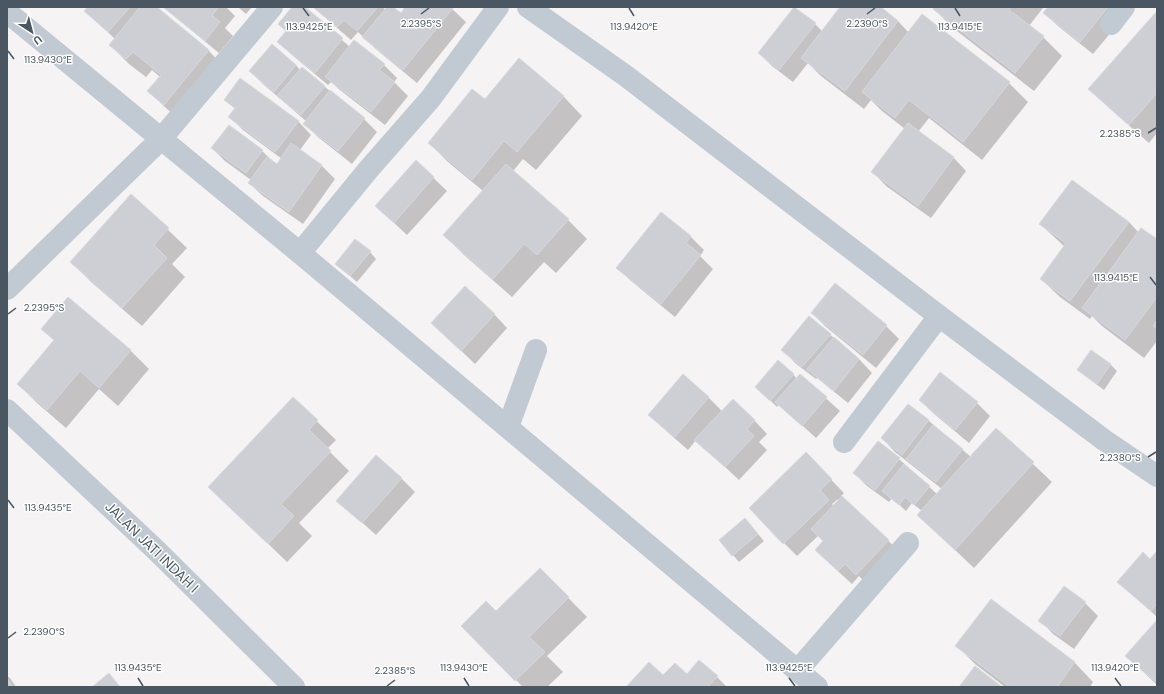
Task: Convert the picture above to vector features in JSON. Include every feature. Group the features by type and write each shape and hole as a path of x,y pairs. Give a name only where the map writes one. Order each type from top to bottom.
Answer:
{"street":[{"path":"7,289 161,139 272,7"},
{"path":"300,254 368,170 431,98 498,7"},
{"path":"528,7 626,76 939,316 1104,440 1157,476"},
{"path":"7,12 300,254 817,687"},
{"path":"844,442 939,316"},
{"path":"508,428 536,350"},
{"name":"JALAN JATI INDAH I","path":"7,410 157,551 294,687"},
{"path":"797,671 908,543"}],"building":[{"path":"88,7 130,7 108,32 84,11"},
{"path":"140,7 157,7 209,50 164,105 147,91 161,75 133,52 126,59 109,45"},
{"path":"163,7 219,7 212,15 220,22 205,41"},
{"path":"292,7 305,7 343,38 315,73 277,42 286,31 278,24"},
{"path":"313,7 378,7 357,31 344,20 337,27"},
{"path":"387,7 393,7 401,13 405,7 453,8 403,70 362,37"},
{"path":"794,7 816,23 779,70 758,53"},
{"path":"840,7 881,7 898,21 845,91 801,58"},
{"path":"934,7 1011,7 1009,10 1044,36 1015,73 933,9"},
{"path":"1048,7 1108,7 1080,42 1043,13"},
{"path":"1157,11 1157,93 1129,125 1088,89"},
{"path":"922,14 1010,82 963,142 909,100 895,118 862,92"},
{"path":"354,40 385,64 379,70 395,82 371,112 325,77"},
{"path":"272,44 296,65 274,92 249,71"},
{"path":"519,58 564,96 517,152 504,141 472,180 428,143 472,89 485,99"},
{"path":"302,67 325,86 301,115 277,96"},
{"path":"240,78 299,121 275,152 228,117 235,108 224,100"},
{"path":"330,90 365,118 338,151 303,124"},
{"path":"908,123 954,157 918,206 871,172"},
{"path":"229,125 263,150 246,173 211,148"},
{"path":"291,143 322,165 289,212 248,183 267,157 277,164"},
{"path":"416,160 434,177 394,223 375,206"},
{"path":"506,164 569,219 537,255 524,244 493,279 443,235"},
{"path":"1072,180 1129,222 1070,301 1040,279 1066,243 1039,224"},
{"path":"131,194 169,228 154,245 167,258 122,308 70,262"},
{"path":"661,212 691,236 686,243 701,255 661,304 616,268"},
{"path":"1141,228 1157,239 1157,297 1125,340 1082,308"},
{"path":"355,239 371,251 350,276 335,264"},
{"path":"835,283 887,325 863,355 811,313"},
{"path":"465,286 495,314 461,351 431,323"},
{"path":"68,297 131,350 99,388 80,371 47,410 17,384 54,340 41,329"},
{"path":"809,316 831,334 802,367 781,350"},
{"path":"1157,320 1157,329 1153,326"},
{"path":"834,337 859,359 834,391 807,369"},
{"path":"1091,350 1111,364 1097,384 1077,370"},
{"path":"778,360 794,374 770,401 755,387"},
{"path":"940,372 978,402 955,430 919,400"},
{"path":"683,374 709,397 675,437 648,415"},
{"path":"800,374 827,397 802,426 775,402"},
{"path":"293,397 318,420 309,430 331,451 281,504 294,516 268,544 208,487"},
{"path":"733,399 755,420 747,429 754,436 725,467 694,440"},
{"path":"908,404 929,420 902,455 881,438"},
{"path":"933,425 963,449 936,482 906,459"},
{"path":"996,428 1034,462 955,550 917,515"},
{"path":"878,441 900,458 875,490 853,473"},
{"path":"806,452 832,479 820,490 829,500 783,544 749,508"},
{"path":"376,455 402,478 362,523 336,501"},
{"path":"904,464 930,486 914,505 905,497 899,505 882,491"},
{"path":"842,496 889,540 856,575 845,564 838,571 815,550 823,541 811,529"},
{"path":"745,518 758,534 732,556 719,540"},
{"path":"1157,551 1157,604 1151,611 1117,582 1143,552 1150,559"},
{"path":"540,568 569,597 529,637 545,652 515,681 461,626 486,601 496,611"},
{"path":"1064,586 1086,602 1060,636 1038,621"},
{"path":"991,599 1075,662 1057,687 1010,687 955,646"},
{"path":"1157,620 1157,683 1125,656"},
{"path":"699,660 718,676 708,687 626,687 649,662 663,675 675,663 687,674"},
{"path":"975,666 1002,687 959,687"},
{"path":"109,673 120,687 92,687"},
{"path":"7,679 13,687 7,687"}]}
